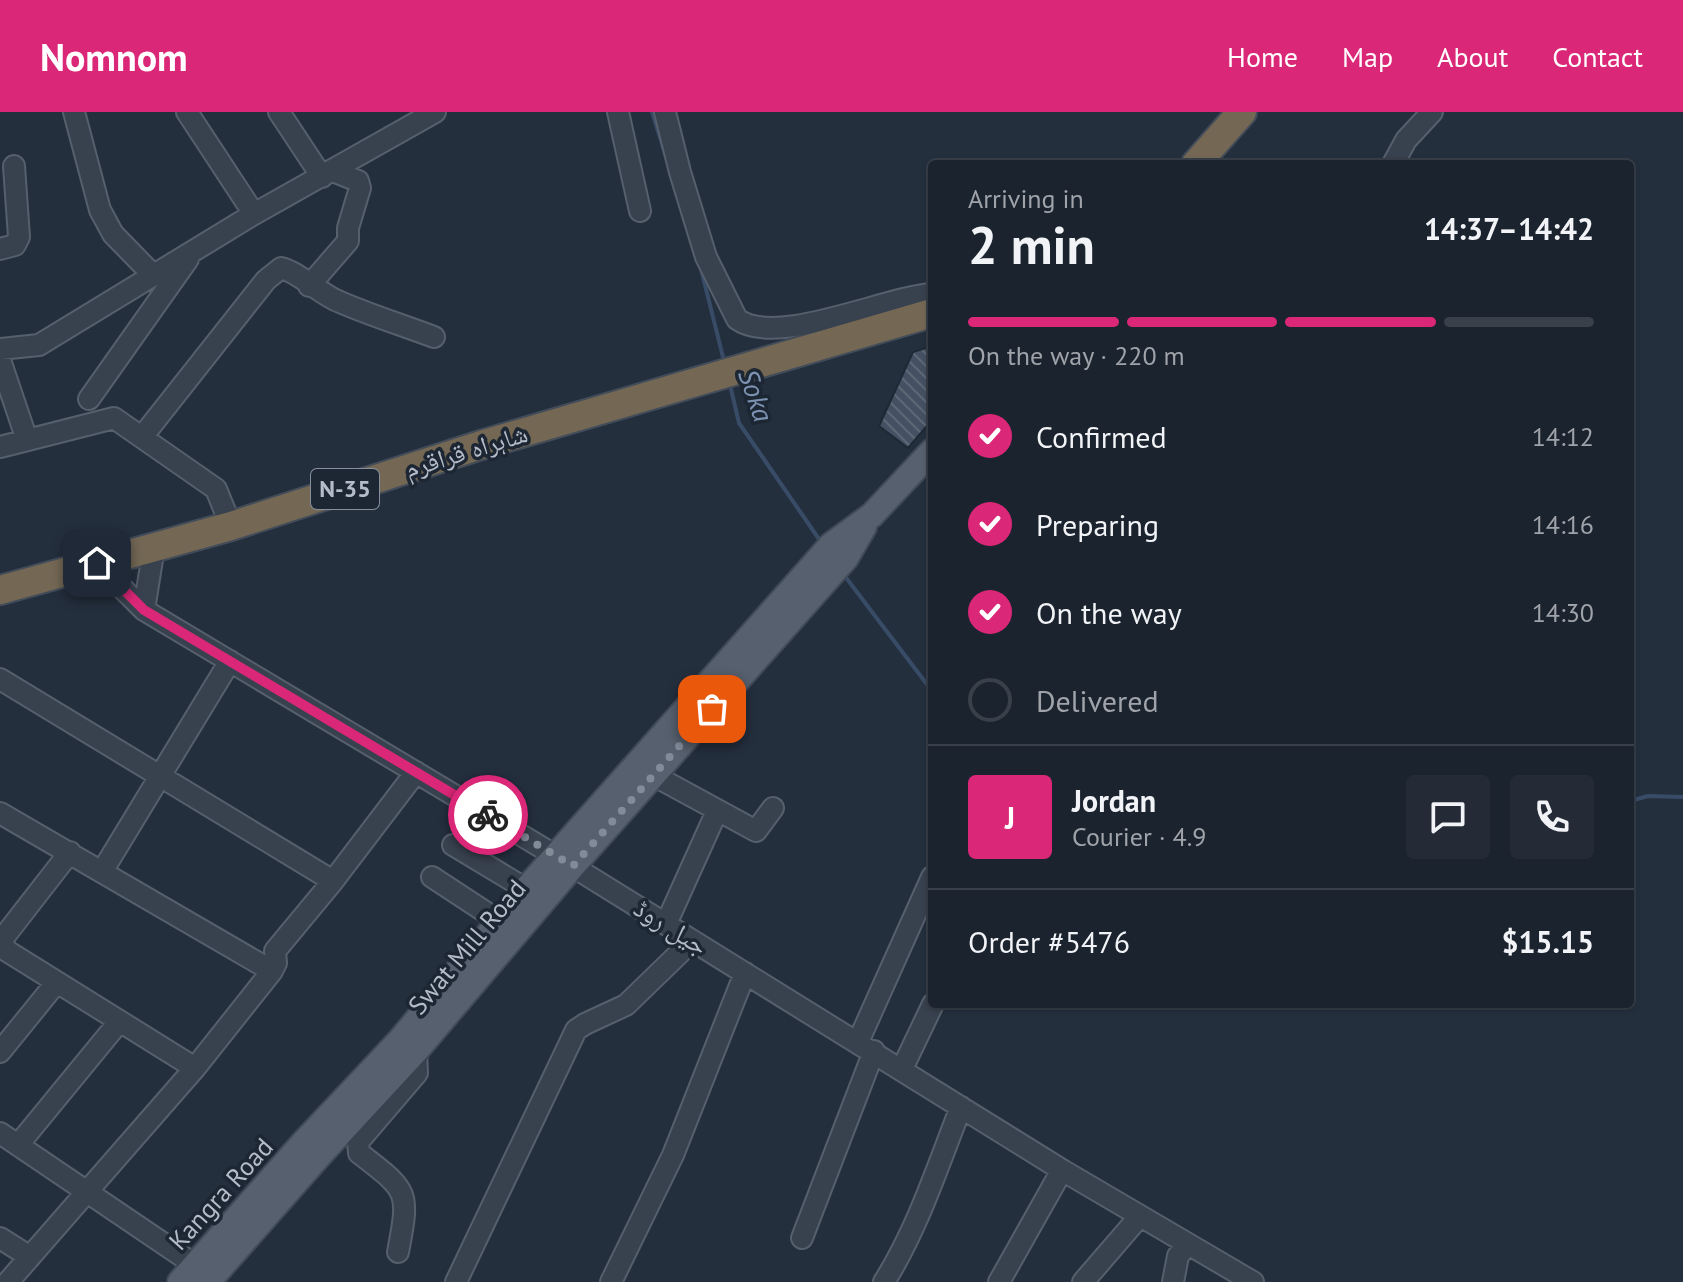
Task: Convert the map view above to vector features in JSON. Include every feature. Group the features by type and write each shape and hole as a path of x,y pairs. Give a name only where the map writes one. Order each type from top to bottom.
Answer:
{"highway":[{"path":"1200,160 1242,112"},
{"name":"شاہراہ قراقرم","path":"0,590 231,526 484,444 928,314"}],"main road":[{"name":"Swat Mill Road","path":"311,1150 416,1051 564,861 801,594 846,558 872,515 928,455"},
{"name":"Swat Mill Road","path":"311,1150 526,889 564,861 653,775 801,594"},
{"name":"Kangra Road","path":"195,1276 311,1150"}],"street":[{"path":"74,112 106,224 153,275"},
{"path":"187,112 254,214"},
{"path":"279,112 328,174 358,181 360,188 348,228 348,241 309,286"},
{"path":"0,349 39,345 254,214 435,112"},
{"path":"618,112 640,211"},
{"path":"665,112 706,257 737,319 745,325 802,325 928,295"},
{"path":"1395,160 1406,140 1432,112"},
{"path":"0,249 19,241 14,166"},
{"path":"89,399 194,250"},
{"path":"142,437 273,272 281,268 288,269 309,286 338,302 434,337"},
{"path":"0,360 27,440"},
{"path":"0,447 114,418 216,489 231,526"},
{"path":"144,610 154,547"},
{"name":"جیل روڈ","path":"97,563 144,610 564,861 1062,1170 1253,1282"},
{"path":"103,870 230,661"},
{"path":"0,679 333,881"},
{"path":"8,1282 195,1068 272,971 276,963 275,951 416,772"},
{"path":"653,775 756,831 773,808"},
{"path":"666,924 717,811"},
{"path":"0,813 103,870 272,971"},
{"path":"453,845 526,889"},
{"path":"70,852 4,937 3,944 7,951 195,1068"},
{"path":"432,877 499,921"},
{"path":"802,1238 866,1047 928,887"},
{"path":"456,1282 576,1030 626,1005 692,941"},
{"path":"611,1282 673,1155 745,973"},
{"path":"0,1052 56,983"},
{"path":"902,1069 931,1008"},
{"path":"18,1145 119,1022"},
{"path":"398,1252 406,1212 403,1193 392,1178 359,1153 357,1148 358,1142 417,1073 416,1051"},
{"path":"884,1282 898,1260 961,1107"},
{"path":"0,1133 87,1192 195,1276"},
{"path":"999,1282 1062,1170"},
{"path":"1083,1282 1140,1216"},
{"path":"0,1238 30,1257"},
{"path":"1173,1282 1174,1265 1188,1244"}],"building":[{"path":"928,347 928,425 908,448 879,426 913,352"}],"waterway":[{"name":"Soka","path":"652,112 666,157"},
{"name":"Soka","path":"700,265 725,365"},
{"name":"Soka","path":"730,385 739,423 821,542"},
{"name":"Soka","path":"844,575 928,686"},
{"name":"Soka","path":"1634,800 1648,796 1683,797"}],"way so far":[{"path":"488,815 573,866 712,709"}],"route":[{"path":"97,563 144,610 488,815"}]}
